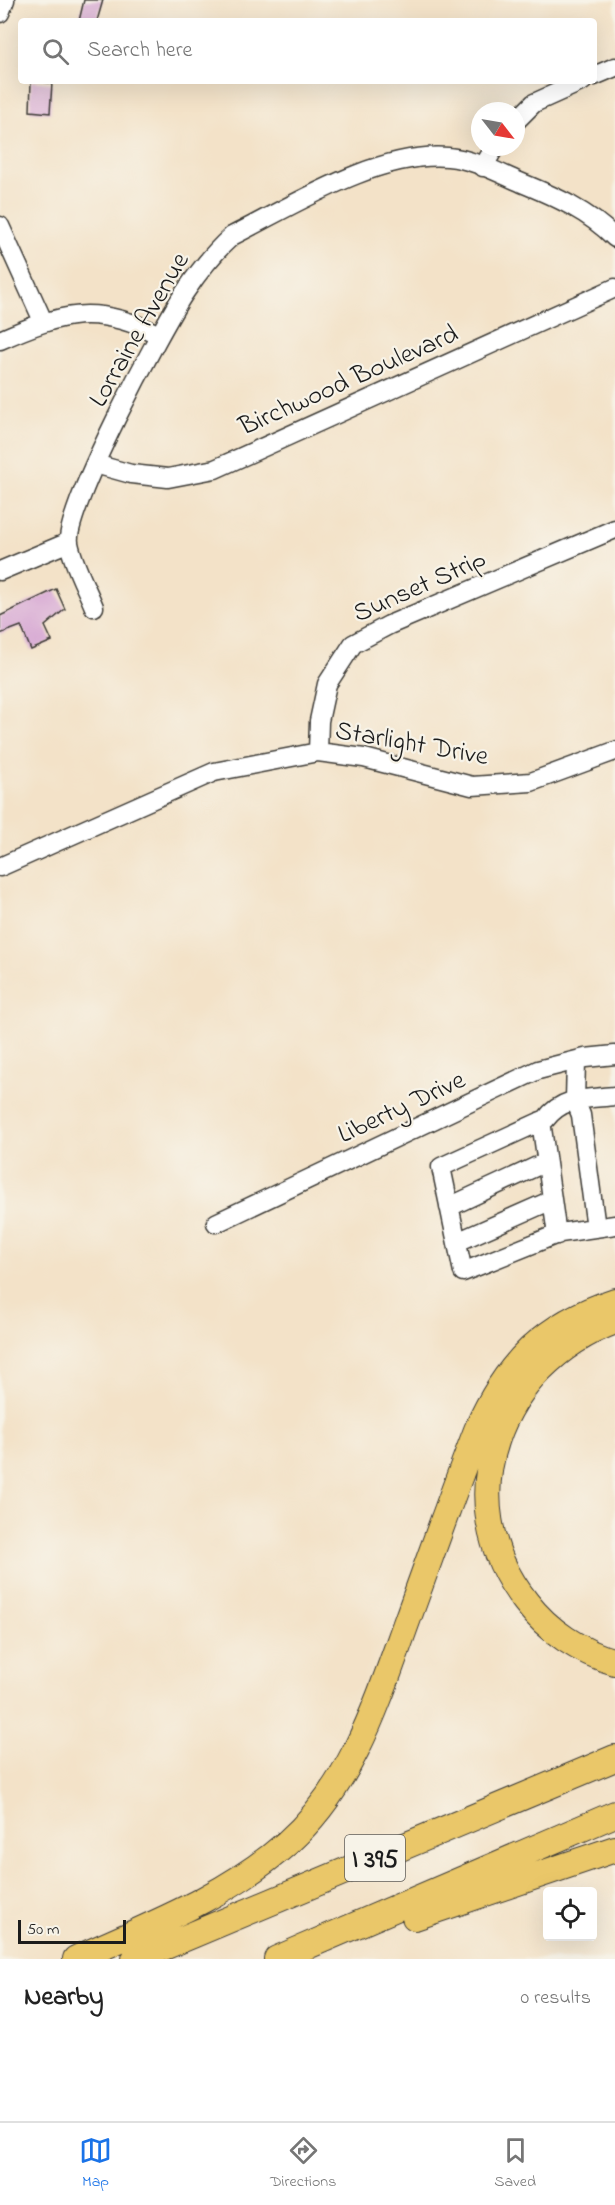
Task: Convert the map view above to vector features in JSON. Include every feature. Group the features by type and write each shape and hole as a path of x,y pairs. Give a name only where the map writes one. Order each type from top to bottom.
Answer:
{"highway":[{"path":"76,1959 228,1885 272,1856 310,1821 339,1781 370,1720 477,1430 496,1390 512,1367 541,1339 574,1318 615,1301"},
{"path":"615,1322 570,1343 545,1363 524,1385 500,1429 490,1468 488,1494 495,1543 510,1578 522,1597 546,1624 564,1638 615,1662"},
{"name":"I 395","path":"135,1959 615,1758"},
{"name":"I 395","path":"277,1959 615,1814"},
{"path":"286,1959 615,1849"}],"street":[{"path":"0,13 5,0"},
{"path":"597,75 615,67"},
{"path":"525,112 534,104 577,84"},
{"path":"483,166 489,156"},
{"name":"Lorraine Avenue","path":"69,542 79,505 95,464 159,335 213,253 232,236 372,168 411,157 450,157 483,166 565,201 600,224 615,238"},
{"path":"0,226 43,321"},
{"name":"Birchwood Boulevard","path":"95,464 131,474 168,478 215,469 615,288"},
{"path":"0,340 43,321 90,313 130,321 159,335"},
{"name":"Sunset Strip","path":"318,752 320,721 327,684 353,644 389,625 615,529"},
{"path":"0,571 69,542 94,607"},
{"name":"Starlight Drive","path":"0,867 214,772 318,752 363,758 472,786 531,783 615,751"},
{"name":"Liberty Drive","path":"216,1223 538,1070 615,1055"},
{"path":"576,1061 574,1100 581,1115 596,1228"},
{"path":"615,1096 574,1100 556,1105 541,1121 441,1167 463,1272 556,1234 615,1225"},
{"path":"541,1121 556,1234"},
{"path":"449,1207 546,1162"},
{"path":"457,1242 552,1200"}],"building":[{"path":"84,0 103,0 98,18 80,18"},
{"path":"31,84 52,84 50,113 30,111"},
{"path":"56,589 65,609 45,626 52,641 31,650 21,626 0,634 0,616"}]}
